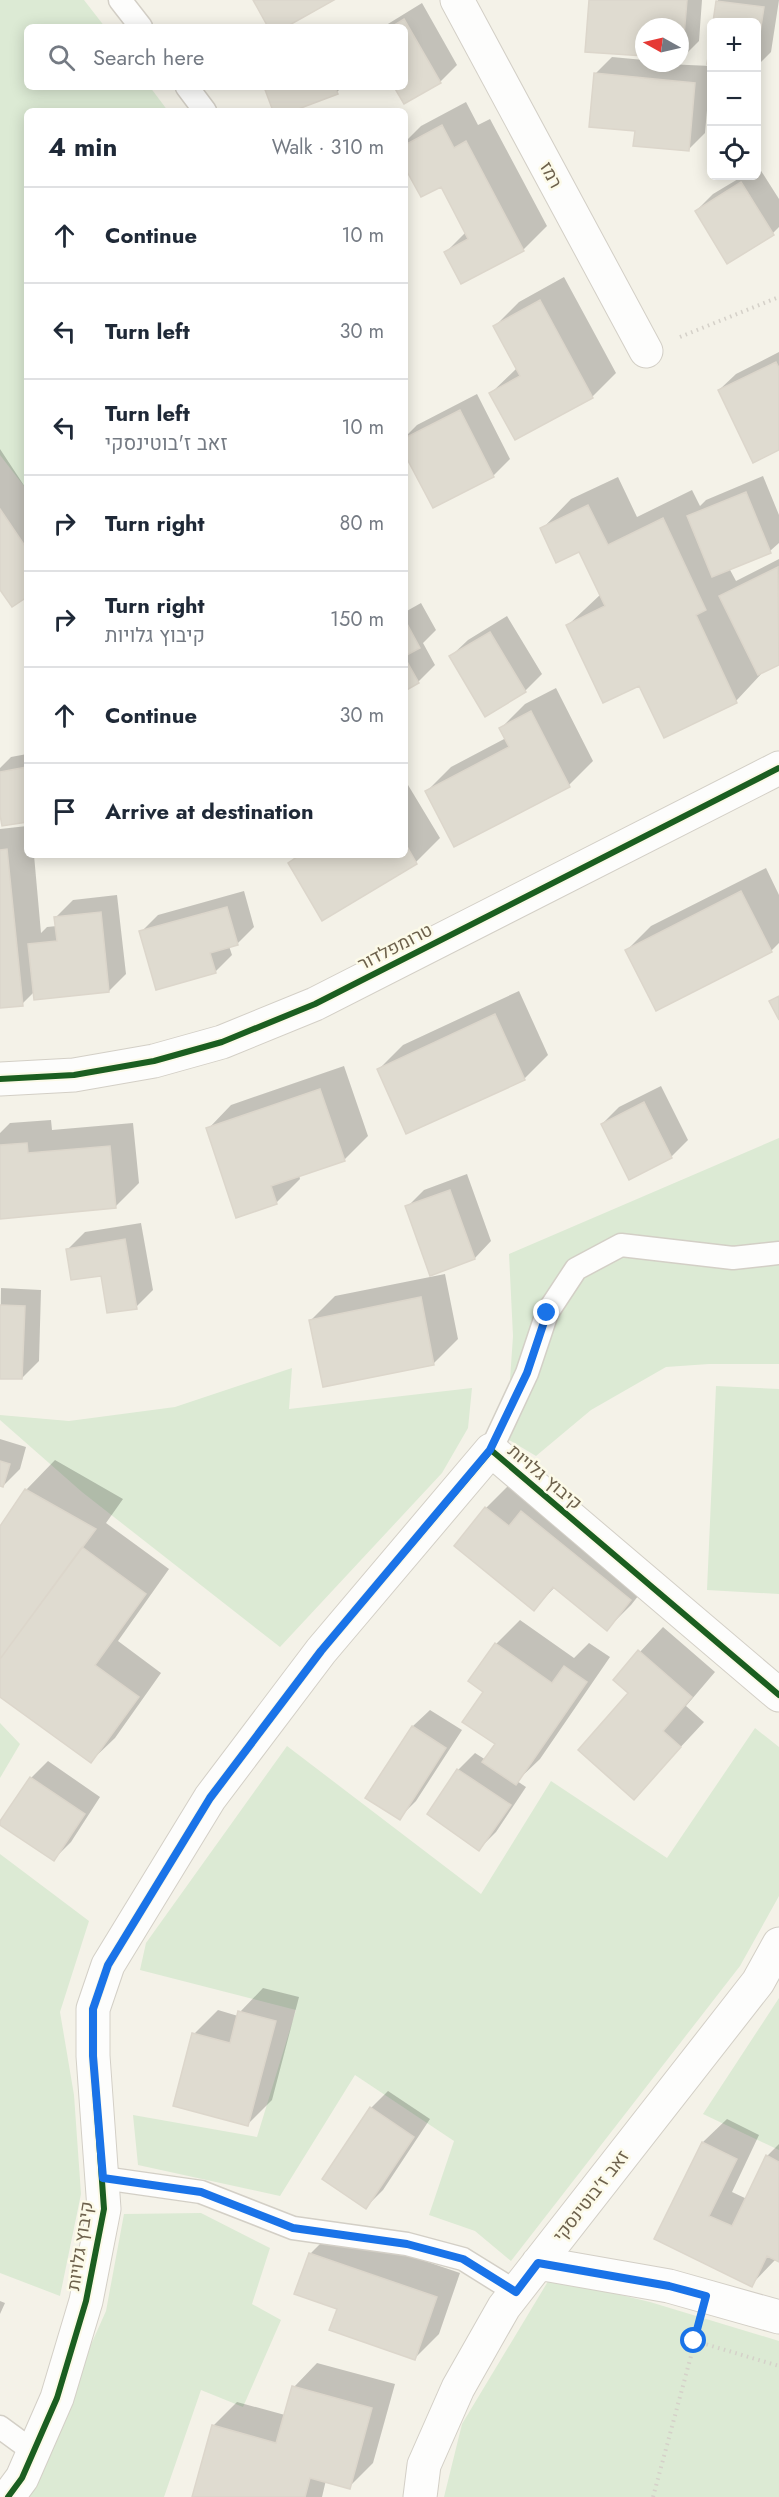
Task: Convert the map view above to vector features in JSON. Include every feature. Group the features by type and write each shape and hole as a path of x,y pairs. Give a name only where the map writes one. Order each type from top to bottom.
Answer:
{"street":[{"name":"רמז","path":"457,0 646,351"},
{"name":"טרומפלדור","path":"0,1079 74,1075 154,1060 222,1042 315,1004 779,768"},
{"name":"קיבוץ גלויות","path":"8,2497 22,2478 57,2398 86,2301 104,2209 93,2056 93,2009 108,1965 217,1789 321,1651 490,1450 779,1695"},
{"name":"זאב ז'בוטינסקי","path":"420,2497 424,2465 458,2388 504,2307 758,1982 779,1944"},
{"path":"538,2263 669,2286 779,2317"}],"lane":[{"path":"120,0 139,24"},
{"path":"189,90 203,108"},
{"path":"490,1450 527,1373 547,1313 576,1269 621,1245 733,1258 779,1253"},
{"path":"103,2178 201,2192 293,2228 407,2244 463,2259 516,2292"},
{"path":"0,2427 34,2452"}],"path":[{"path":"646,351 779,297"},
{"path":"653,2497 706,2296"},
{"path":"694,2341 779,2366"}],"green space":[{"path":"0,0 84,0 103,24 24,24 24,90 152,90 166,108 24,108 24,486 0,455"},
{"path":"779,1138 779,1364 709,1364 666,1367 591,1410 536,1456 506,1438 513,1336 509,1254"},
{"path":"292,1368 289,1409 472,1388 468,1428 442,1473 280,1647 82,1492 0,1420 0,1415 69,1421 175,1407"},
{"path":"716,1386 779,1389 779,1594 707,1590"},
{"path":"0,1723 20,1744 0,1778"},
{"path":"755,1728 779,1747 779,1896 740,1966 511,2261 475,2231 429,2215 454,2141 355,2075 280,2196 138,2165 133,2115 257,2137 296,2010 140,1970 146,1943 287,1746 481,1894 551,1781 667,1858"},
{"path":"0,1854 89,1921 60,2012 74,2095 81,2194 60,2296 0,2273"},
{"path":"779,1998 779,2150 703,2114"},
{"path":"201,2213 270,2248 252,2304 281,2320 243,2407 201,2390 164,2497 18,2497 32,2477 106,2311 124,2214"},
{"path":"550,2278 650,2302 779,2341 779,2497 444,2497 462,2424"}],"building":[{"path":"253,0 334,0 291,24 266,24"},
{"path":"589,0 687,0 686,18 635,18 635,55 585,52"},
{"path":"716,1 764,7 761,26 761,18 714,18"},
{"path":"404,19 407,24 396,24"},
{"path":"408,26 441,83 404,104 396,90 408,90"},
{"path":"594,73 695,83 689,151 633,146 635,131 589,127"},
{"path":"265,90 336,90 338,94 301,108 272,108"},
{"path":"442,125 454,148 466,141 524,251 461,284 444,252 468,239 441,187 421,197 408,173 408,143"},
{"path":"741,182 774,235 727,264 695,211"},
{"path":"540,300 593,398 515,440 489,393 520,376 493,326"},
{"path":"776,362 779,368 779,450 753,463 718,390"},
{"path":"460,410 494,477 433,508 408,461 408,436"},
{"path":"746,492 771,553 712,577 687,516"},
{"path":"588,505 608,545 663,518 706,610 696,615 737,703 664,738 639,686 603,703 566,625 605,606 579,552 556,563 540,528"},
{"path":"0,509 24,545 24,599 12,607 0,590"},
{"path":"778,567 779,665 758,675 719,596"},
{"path":"408,626 420,648 408,654"},
{"path":"490,632 526,692 485,717 449,656"},
{"path":"408,663 419,683 408,689"},
{"path":"531,711 570,787 454,847 425,791 509,747 499,728"},
{"path":"24,768 24,822 2,826 0,772"},
{"path":"408,848 417,864 322,921 288,863 296,858 408,858"},
{"path":"7,849 23,1006 0,1008 0,850"},
{"path":"741,891 772,952 656,1011 625,950"},
{"path":"227,907 238,945 210,953 216,973 156,990 139,931"},
{"path":"101,912 109,992 34,1000 28,944 57,941 54,917"},
{"path":"779,996 779,1020 769,1001"},
{"path":"495,1014 525,1080 406,1134 377,1069"},
{"path":"320,1089 345,1161 271,1186 277,1204 236,1218 206,1128"},
{"path":"644,1102 672,1158 629,1180 601,1124"},
{"path":"27,1143 28,1153 110,1146 116,1208 0,1219 0,1145"},
{"path":"450,1190 475,1259 430,1276 405,1206"},
{"path":"125,1239 137,1309 107,1313 101,1276 71,1280 66,1249"},
{"path":"421,1297 434,1365 323,1387 309,1320"},
{"path":"0,1305 25,1306 22,1379 0,1379"},
{"path":"0,1461 10,1464 3,1487 0,1486"},
{"path":"25,1489 96,1529 0,1659 0,1526"},
{"path":"485,1507 509,1526 521,1511 631,1600 607,1631 553,1587 534,1611 454,1546"},
{"path":"82,1547 146,1594 95,1665 139,1697 91,1763 0,1697 0,1659"},
{"path":"495,1643 552,1683 564,1666 587,1682 516,1785 482,1762 495,1744 462,1722 483,1692 468,1681"},
{"path":"638,1650 692,1697 663,1731 681,1747 634,1800 578,1750 628,1693 613,1680"},
{"path":"412,1726 446,1748 400,1820 365,1798"},
{"path":"457,1769 511,1805 479,1851 427,1814"},
{"path":"30,1777 85,1814 54,1861 0,1825 0,1821"},
{"path":"238,2011 276,2021 248,2126 173,2106 192,2033 230,2043"},
{"path":"370,2107 414,2137 366,2209 322,2179"},
{"path":"702,2142 737,2159 709,2216 732,2226 766,2155 779,2162 779,2262 767,2256 752,2287 654,2239"},
{"path":"309,2253 437,2297 415,2360 329,2330 337,2309 294,2294"},
{"path":"292,2386 372,2408 350,2489 310,2478 305,2497 192,2497 212,2425 276,2443"}],"cycle path":[{"path":"0,1079 74,1075 154,1061 222,1042 315,1004 779,768"},
{"path":"8,2497 22,2478 57,2398 86,2301 104,2209 93,2056 93,2009 108,1965 210,1798 321,1651 491,1450 779,1695"}],"route":[{"path":"547,1313 527,1373 490,1450 321,1651 210,1798 108,1965 93,2009 93,2056 103,2178 201,2192 293,2228 407,2244 463,2259 516,2292 538,2263 669,2286 706,2296 694,2341"}]}
